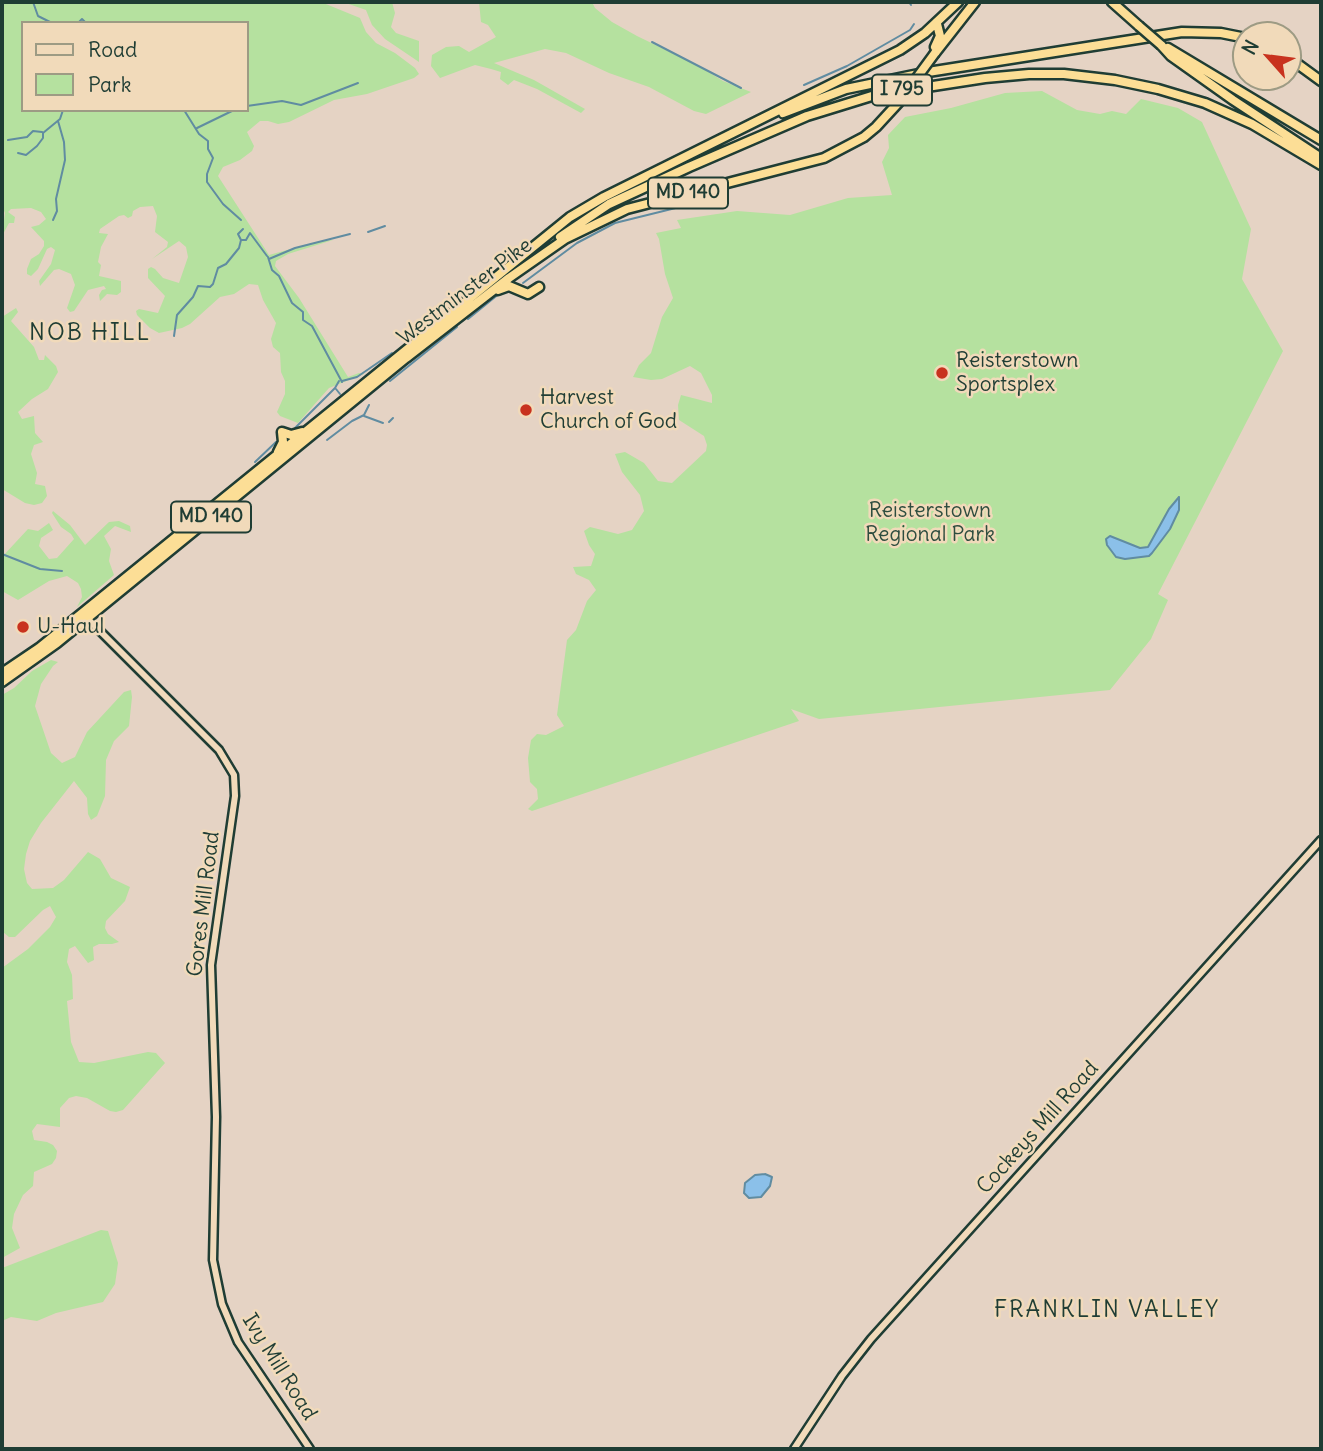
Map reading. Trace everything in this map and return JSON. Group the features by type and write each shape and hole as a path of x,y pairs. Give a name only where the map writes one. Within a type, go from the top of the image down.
{"highway":[{"name":"Westminster Pike","path":"2,682 40,656 276,455 570,217 768,114 900,50 937,24 958,2"},
{"name":"Westminster Pike","path":"2,673 84,616 406,358 509,278 565,239 610,216 644,204 824,158 850,145 876,127 973,2"},
{"path":"1112,2 1171,56 1321,158"},
{"path":"933,54 940,36 937,24 956,24"},
{"name":"I 795","path":"685,158 799,105 870,82 1182,32 1232,35"},
{"path":"1161,45 1321,140"},
{"path":"1302,67 1321,81"},
{"name":"I 795","path":"509,278 584,218 644,187 807,116 853,100 916,87 1029,74 1077,75 1125,81 1180,95 1222,110 1252,124 1321,165"},
{"path":"489,294 509,286 526,294 539,287"},
{"path":"276,455 282,444 282,432 291,435 304,432"}],"street":[{"name":"Gores Mill Road","path":"84,616 219,750 234,775 235,796 211,965 216,1117 213,1260"},
{"name":"Cockeys Mill Road","path":"794,1449 836,1384 871,1339 1321,840"},
{"name":"Ivy Mill Road","path":"213,1260 222,1304 232,1329 247,1357 310,1449"}],"green space":[{"path":"2,2 321,2 360,18 366,32 376,43 395,53 419,74 367,94 334,100 289,122 278,124 260,121 247,132 254,146 252,151 223,167 218,176 269,255 333,240 288,254 276,261 275,266 299,298 348,377 364,374 329,388 298,423 280,416 277,412 285,394 285,381 281,372 280,353 273,347 271,339 276,323 258,285 249,284 234,294 220,297 182,328 159,333 137,315 136,311 139,309 158,313 165,296 148,278 148,269 151,267 163,278 179,283 188,257 186,247 179,241 152,259 167,247 168,242 155,232 157,216 153,206 140,207 128,218 119,216 100,229 99,233 108,234 101,247 99,276 121,281 121,292 117,295 107,294 100,301 99,295 106,289 104,286 88,290 74,311 70,312 67,308 75,285 71,274 59,269 54,270 40,286 39,281 51,264 55,250 51,247 47,249 38,269 31,276 27,274 31,259 39,254 44,246 44,241 31,227 46,219 41,212 31,208 11,209 8,212 15,217 14,223 9,223 2,236 5,213 2,206"},
{"path":"343,2 392,2 395,13 391,27 396,33 419,41 419,62 385,39 372,25 366,10"},
{"path":"479,2 592,2 595,8 612,22 723,81 751,92 706,114 566,53 545,49 494,63 534,80 585,109 581,113 514,80 508,85 500,79 501,72 475,65 440,78 431,66 432,55 446,47 459,46 469,52 496,37 488,25 481,22"},
{"name":"Reisterstown Regional Park","path":"1042,91 1077,110 1100,114 1112,111 1126,114 1141,99 1178,108 1202,122 1251,229 1242,279 1283,351 1158,594 1168,600 1151,639 1110,690 819,719 791,709 799,721 532,811 528,809 538,799 537,789 530,782 528,758 531,740 537,734 546,735 564,726 557,715 567,640 576,630 587,601 596,590 589,580 576,574 573,567 591,566 595,554 584,531 590,527 618,534 632,530 644,511 640,495 622,472 615,454 625,452 644,463 658,481 672,483 706,451 704,436 679,420 678,405 681,395 712,403 712,395 701,373 690,366 662,379 633,377 639,365 651,353 662,317 673,298 656,233 681,228 677,220 737,211 790,215 848,198 892,195 882,162 889,148 888,135 905,117 1005,93"},
{"path":"16,308 18,312 11,321 34,347 39,360 44,360 45,355 58,372 48,389 18,412 22,419 34,416 35,433 43,442 34,445 31,454 37,473 35,484 45,486 47,496 42,503 34,505 25,503 2,489 2,317"},
{"path":"53,511 70,525 85,545 109,522 119,521 130,526 131,532 115,526 104,536 111,549 109,561 114,575 77,607 82,597 81,589 78,583 67,576 49,581 18,600 2,591 2,557 28,529 38,531 49,523 53,530 41,538 39,546 49,559 57,558 74,539 61,527"},
{"path":"51,660 58,662 41,684 35,706 51,753 62,763 75,757 87,732 124,692 131,690 132,697 129,726 114,741 106,760 105,796 97,816 91,820 87,798 74,781 41,823 26,854 24,869 27,883 32,889 53,888 64,880 88,852 100,859 111,878 130,887 125,901 106,921 108,934 119,942 93,947 94,960 88,963 75,946 69,949 67,962 72,975 73,999 67,1001 71,1042 79,1062 94,1063 148,1052 156,1053 165,1063 123,1110 110,1111 87,1098 76,1096 69,1098 60,1108 60,1127 37,1124 32,1131 34,1140 53,1145 57,1151 56,1158 52,1164 34,1172 33,1186 23,1195 14,1214 12,1228 20,1248 2,1258 2,968 28,949 56,917 50,906 15,937 9,937 3,932 2,695"},
{"path":"101,1230 108,1231 118,1263 115,1284 103,1302 56,1313 37,1321 11,1317 2,1321 2,1268"}],"water":[{"path":"1179,497 1179,510 1170,529 1149,556 1125,559 1116,557 1106,539 1110,536 1140,548 1148,547 1169,509"},
{"path":"765,1174 772,1177 770,1186 761,1197 749,1198 744,1193 745,1183 755,1175"}],"waterway":[{"path":"33,2 38,16 48,21"},
{"path":"80,21 84,21"},
{"path":"804,85 847,66 910,30 914,24"},
{"path":"652,42 741,88"},
{"path":"248,106 282,101 301,105 358,83"},
{"path":"18,153 26,155 37,146 43,133 60,119 62,112"},
{"path":"185,112 199,134 208,141 208,149 213,158 207,182 223,204 241,220"},
{"path":"197,128 230,112"},
{"path":"53,220 57,211 56,199 65,160 64,142 58,121"},
{"path":"8,140 27,137 33,131 42,132"},
{"path":"523,283 577,243 615,223 712,199"},
{"path":"368,232 385,226"},
{"path":"174,336 177,315 193,297 198,286 210,287 213,284 218,268 226,264 239,248 241,240 238,234 243,229"},
{"path":"242,240 246,240 250,233 267,256"},
{"path":"269,259 295,248 350,234"},
{"path":"268,257 272,270 279,276 292,303 303,312 303,320 312,326 342,382"},
{"path":"468,319 500,293"},
{"path":"390,381 457,327"},
{"path":"342,381 357,377 392,353"},
{"path":"293,430 339,381"},
{"path":"336,389 340,394"},
{"path":"327,440 364,415 369,405"},
{"path":"364,416 383,423"},
{"path":"389,422 393,418"},
{"path":"255,462 276,442"},
{"path":"2,554 40,569 62,571"}],"place":[{"name":"Reisterstown Sportsplex","path":"942,373"},
{"name":"Harvest Church of God","path":"526,410"},
{"name":"U-Haul","path":"23,627"}],"district":[{"name":"NOB HILL","path":"90,333"},
{"name":"FRANKLIN VALLEY","path":"1107,1310"}]}
